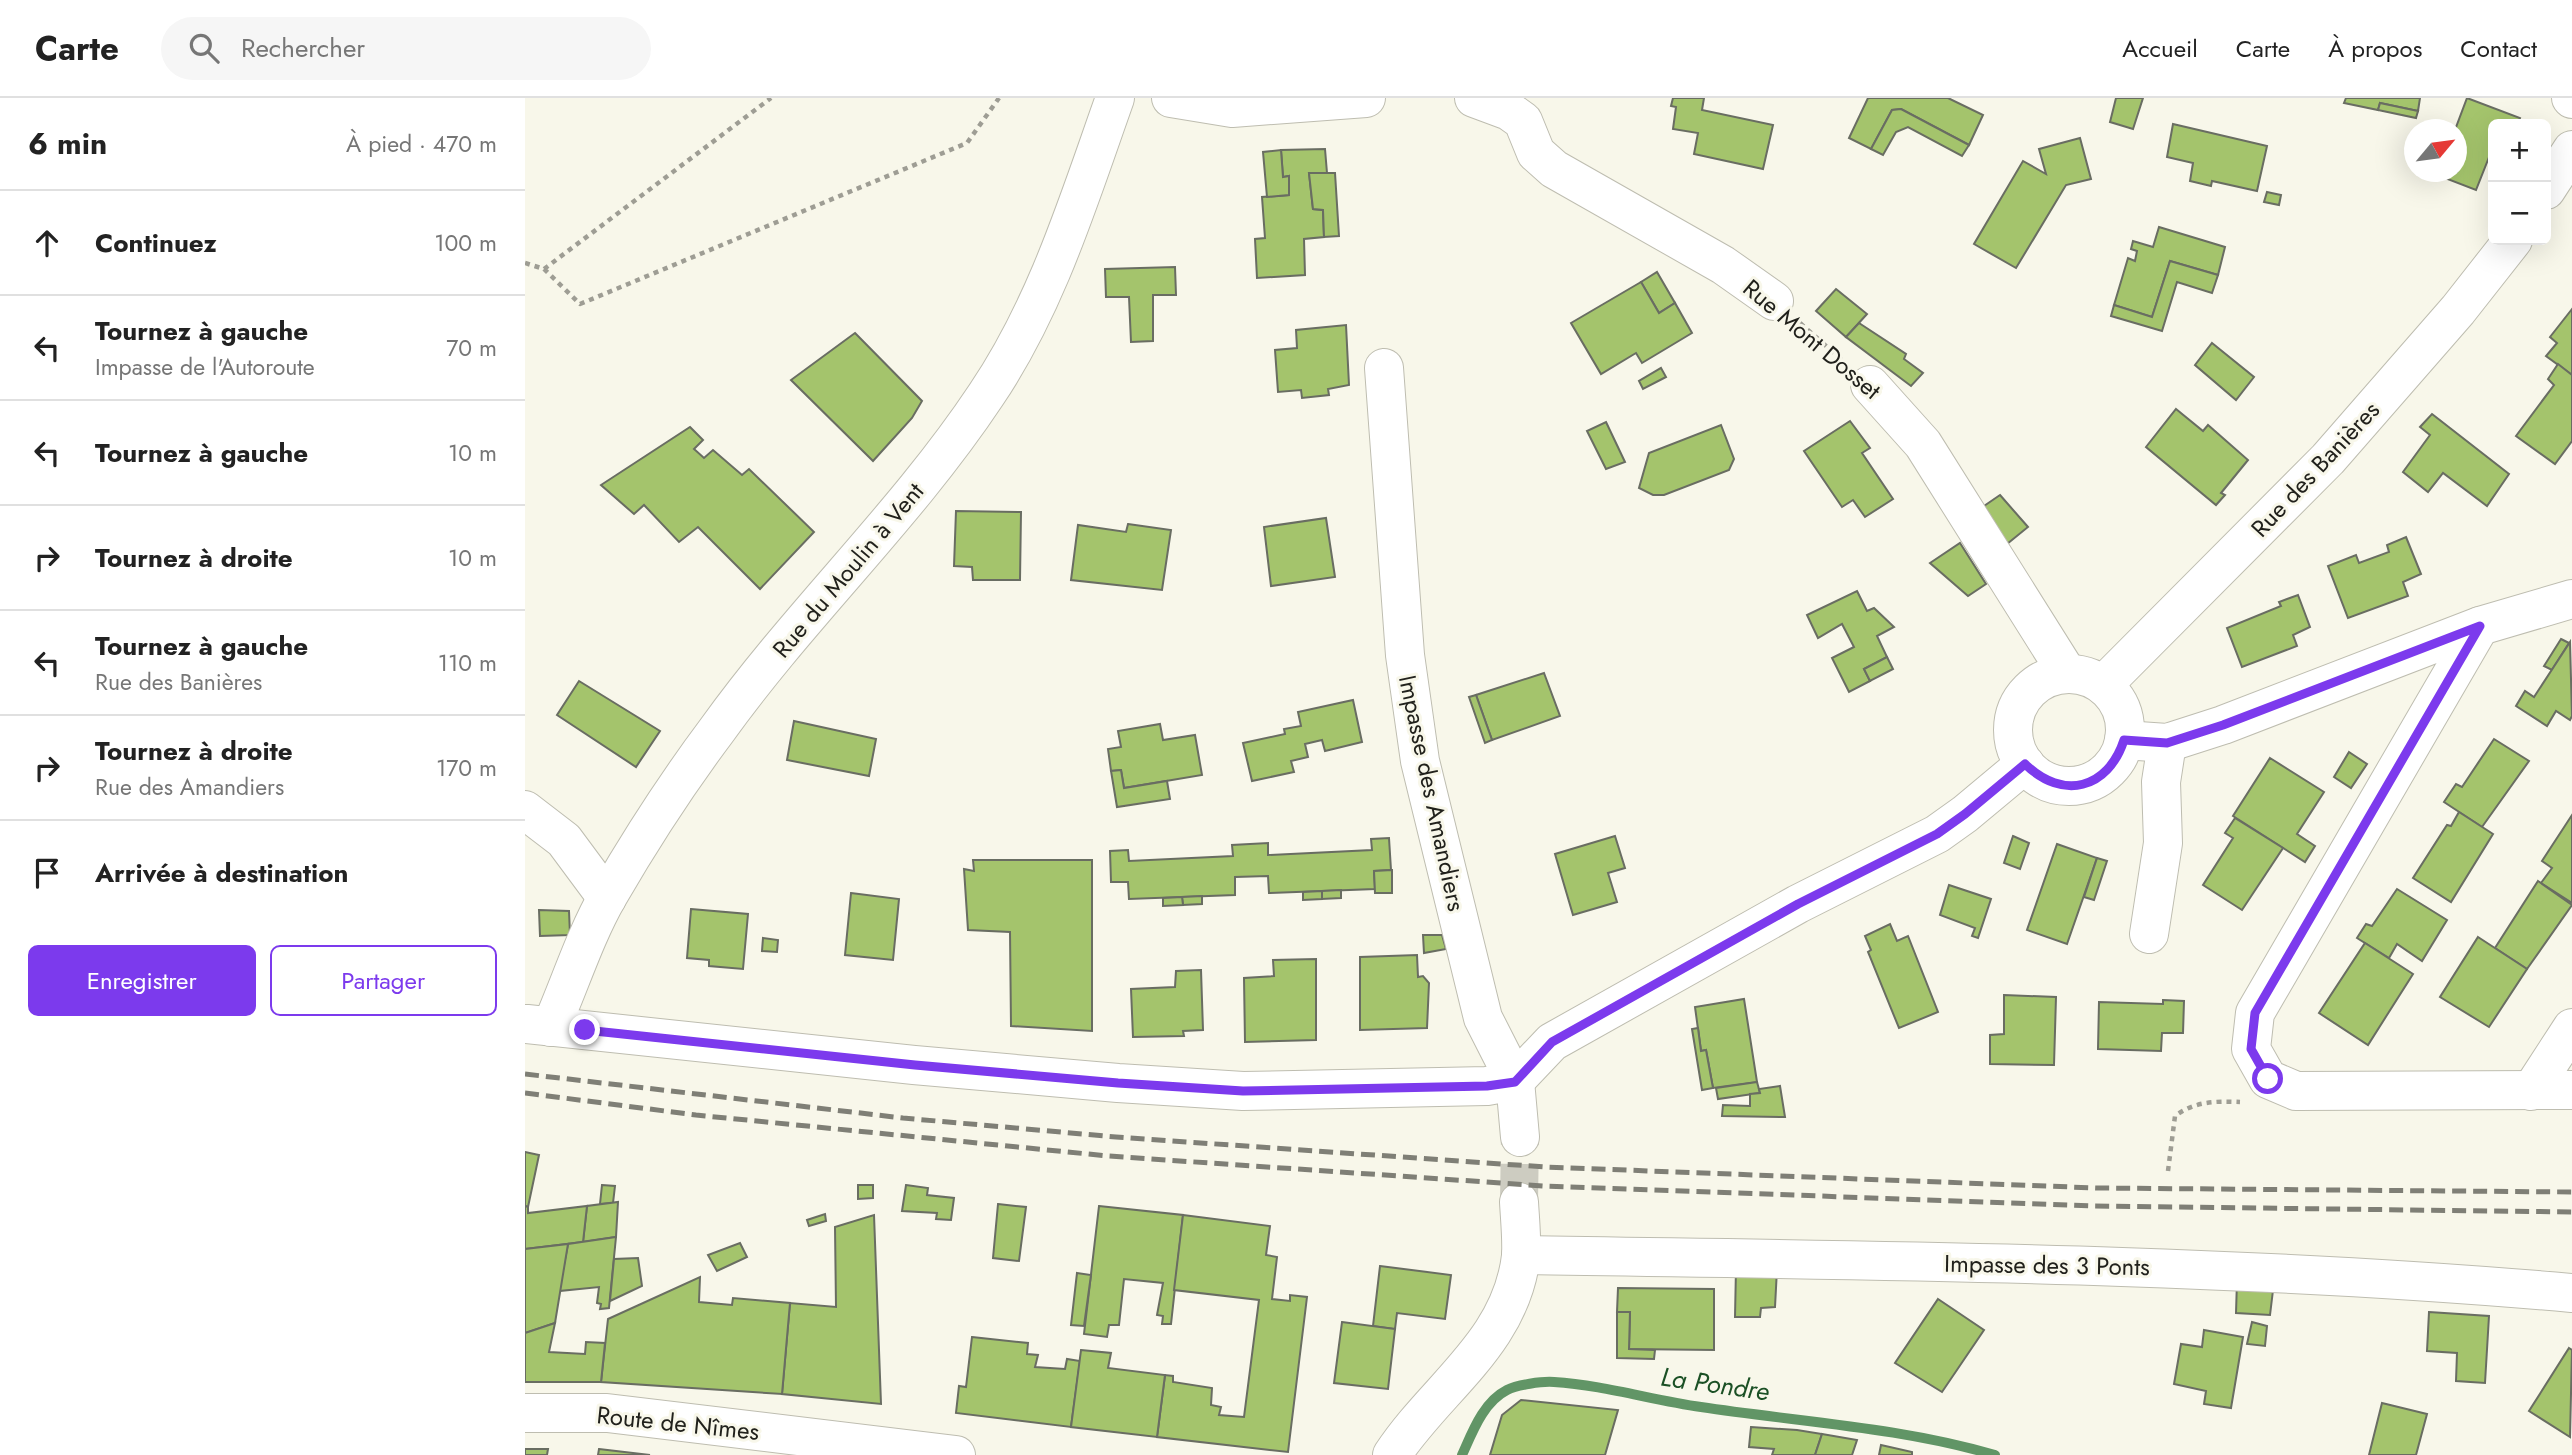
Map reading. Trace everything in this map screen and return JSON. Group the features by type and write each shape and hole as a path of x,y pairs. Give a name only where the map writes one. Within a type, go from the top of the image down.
{"street":[{"name":"Rue du Moulin à Vent","path":"538,1026 607,898 717,729 847,568 929,474 987,395 1022,337 1045,286 1115,98"},
{"path":"1171,98 1232,108 1366,98"},
{"name":"Rue Mont Dosset","path":"1474,98 1509,111 1526,110 1535,153 1554,169 1723,264 1774,301"},
{"path":"2551,182 2572,150"},
{"name":"Rue des Banières","path":"2103,685 2328,459 2458,310 2509,245"},
{"name":"Impasse des Amandiers","path":"1384,368 1405,655 1420,761 1483,1018 1515,1082"},
{"name":"Rue Mont Dosset","path":"1870,385 1931,456 2067,673"},
{"path":"2124,740 2167,743 2223,725 2480,626 2572,598"},
{"path":"2480,626 2255,1013 2251,1049 2268,1079 2294,1090 2572,1090"},
{"path":"2067,673 2086,676 2103,685 2121,709 2124,740 2118,757 2106,772 2091,782 2074,786 2055,784 2038,777 2025,764 2016,749 2013,732 2015,714 2022,698 2034,685 2067,673"},
{"path":"2150,934 2163,843 2161,782 2167,743"},
{"path":"538,1026 915,1065 1243,1091 1487,1086 1515,1082 1552,1042 1798,904 1926,840 1965,814 2025,764"},
{"path":"525,810 564,840 607,898"},
{"path":"2531,1091 2572,1028"},
{"path":"1515,1082 1520,1137"},
{"path":"1392,1455 1480,1352 1506,1308 1521,1255 1519,1202"},
{"name":"Impasse des 3 Ponts","path":"1521,1255 2169,1267 2431,1280 2572,1293"},
{"name":"Route de Nîmes","path":"525,1413 607,1413 955,1455"}],"path":[{"path":"544,269 771,98"},
{"path":"525,263 544,269 580,304 967,143 999,98"},
{"name":"Rue Mont Dosset","path":"1774,301 1870,385"},
{"path":"2168,1171 2175,1116 2188,1106 2215,1101 2266,1103 2294,1090"}],"building":[{"path":"1673,98 1704,98 1702,110 1773,125 1763,169 1694,154 1698,133 1673,129 1676,107 1671,106"},
{"path":"1868,98 1948,98 1983,115 1969,145 1901,109 1892,110 1871,149 1849,138"},
{"path":"2116,98 2143,98 2133,129 2110,122"},
{"path":"2346,98 2420,98 2418,111 2380,103 2378,110 2344,103"},
{"path":"2467,98 2520,118 2488,119 2488,160 2476,190 2455,182 2467,182 2467,119 2459,119"},
{"path":"2380,103 2418,111 2416,118 2378,110"},
{"path":"1901,109 1969,145 1962,156 1908,127 1896,132 1883,155 1871,149 1892,110"},
{"path":"2173,124 2267,146 2257,191 2212,181 2211,186 2190,181 2193,163 2167,157"},
{"path":"2080,138 2091,179 2066,185 2016,268 1974,244 2023,161 2046,174 2039,149"},
{"path":"1325,149 1327,173 1309,173 1313,209 1323,210 1324,237 1304,239 1305,275 1257,278 1255,239 1265,238 1262,197 1289,195 1289,176 1283,177 1281,150"},
{"path":"1281,150 1283,177 1289,176 1289,195 1267,197 1263,152"},
{"path":"1309,173 1335,173 1339,236 1324,237 1323,210 1313,209"},
{"path":"2267,192 2281,195 2279,205 2264,202"},
{"path":"2159,227 2225,247 2218,275 2170,261 2152,317 2114,305 2128,258 2135,261 2137,251 2131,249 2133,241 2153,247"},
{"path":"2170,261 2218,275 2212,293 2177,282 2162,331 2111,316 2114,305 2152,317"},
{"path":"1175,267 1176,295 1153,295 1153,341 1131,342 1129,297 1106,297 1105,269"},
{"path":"1657,272 1675,303 1659,313 1641,282"},
{"path":"1641,282 1659,313 1675,303 1692,333 1642,363 1636,353 1601,374 1571,323"},
{"path":"1836,289 1867,314 1846,337 1816,311"},
{"path":"2572,309 2572,375 2546,356 2557,343 2550,337"},
{"path":"1859,323 1906,354 1904,359 1923,373 1911,386 1846,337"},
{"path":"1346,325 1349,385 1328,389 1329,395 1302,398 1301,390 1278,392 1275,350 1297,348 1296,330"},
{"path":"855,333 922,401 912,418 873,461 791,380"},
{"path":"2212,343 2254,377 2236,400 2195,365"},
{"path":"2558,364 2572,375 2572,441 2555,464 2516,436 2554,385 2548,379"},
{"path":"1661,368 1666,377 1643,389 1639,381"},
{"path":"2176,409 2203,431 2208,425 2248,460 2221,493 2225,495 2216,505 2146,447"},
{"path":"2432,414 2509,474 2487,506 2443,473 2428,492 2403,472 2430,435 2420,427"},
{"path":"1850,421 1870,448 1862,453 1893,499 1865,517 1853,500 1842,507 1804,451"},
{"path":"1606,422 1625,462 1606,469 1587,431"},
{"path":"1721,425 1734,459 1729,470 1664,495 1653,495 1639,488 1649,453"},
{"path":"690,427 703,440 694,449 704,458 713,450 742,475 749,469 814,532 760,589 698,527 679,542 644,505 634,514 601,485"},
{"path":"2000,495 2028,527 2007,544 1984,506"},
{"path":"956,511 1021,512 1020,580 973,580 972,567 954,566"},
{"path":"1326,518 1335,577 1271,586 1264,527"},
{"path":"1128,524 1171,530 1162,590 1071,580 1078,525 1126,532"},
{"path":"2406,537 2421,574 2403,582 2408,596 2348,618 2328,566 2356,555 2359,563 2389,552 2387,545"},
{"path":"1960,543 1986,584 1968,596 1930,563"},
{"path":"1857,591 1867,611 1874,608 1894,627 1877,636 1887,657 1864,669 1870,681 1849,692 1832,658 1854,647 1842,624 1818,638 1807,615"},
{"path":"2298,595 2310,627 2293,635 2297,646 2242,667 2227,628 2281,606 2279,602"},
{"path":"2561,639 2569,643 2552,670 2544,666"},
{"path":"2570,642 2572,716 2570,720 2556,711 2547,726 2516,706 2525,691 2534,697"},
{"path":"1887,657 1893,669 1870,681 1864,669"},
{"path":"1544,673 1560,716 1492,740 1476,695"},
{"path":"579,681 660,731 636,767 557,715"},
{"path":"1476,695 1492,740 1485,743 1469,697"},
{"path":"1353,700 1362,742 1325,751 1322,740 1305,744 1308,757 1291,761 1294,772 1252,781 1243,743 1285,734 1284,729 1301,726 1298,712"},
{"path":"794,721 876,739 869,776 787,760"},
{"path":"1160,724 1163,740 1195,735 1202,775 1124,788 1121,770 1111,771 1108,749 1121,747 1118,731"},
{"path":"2494,739 2529,761 2482,827 2444,802 2456,784 2462,787"},
{"path":"2349,752 2367,764 2351,788 2334,777"},
{"path":"2270,758 2324,792 2297,834 2315,846 2305,862 2233,816"},
{"path":"1121,770 1124,788 1167,781 1170,799 1117,807 1111,771"},
{"path":"2459,812 2493,834 2451,902 2413,878 2447,825 2451,826"},
{"path":"2572,815 2572,903 2541,883 2552,868 2542,861"},
{"path":"2235,818 2283,848 2242,910 2203,885 2233,838 2225,833"},
{"path":"1615,836 1625,868 1608,873 1617,902 1573,915 1555,854"},
{"path":"2013,836 2029,843 2020,869 2004,863"},
{"path":"1389,838 1391,870 1374,871 1375,889 1269,893 1268,876 1235,877 1235,895 1129,899 1128,882 1111,882 1110,851 1128,850 1129,861 1233,856 1232,845 1268,843 1268,855 1372,850 1371,839"},
{"path":"2057,844 2097,858 2067,944 2027,930"},
{"path":"2097,858 2107,861 2094,900 2084,897"},
{"path":"973,860 1092,860 1092,1031 1011,1026 1010,932 968,930 964,869 974,871"},
{"path":"1392,870 1392,893 1375,893 1374,871"},
{"path":"2538,881 2572,905 2527,969 2495,948"},
{"path":"1949,885 1991,899 1978,938 1972,936 1975,928 1940,915"},
{"path":"2397,889 2447,920 2422,961 2397,944 2389,958 2357,938 2366,924 2372,926"},
{"path":"1341,890 1341,898 1322,899 1322,891"},
{"path":"1322,891 1322,899 1303,900 1303,892"},
{"path":"851,893 899,899 893,960 845,955"},
{"path":"1202,896 1202,904 1183,905 1182,897"},
{"path":"1182,897 1183,905 1163,906 1163,898"},
{"path":"691,909 748,914 743,969 709,966 709,960 687,958"},
{"path":"539,910 569,911 570,935 540,936"},
{"path":"1890,924 1897,941 1908,936 1938,1012 1899,1028 1868,952 1871,950 1865,936"},
{"path":"1423,935 1442,935 1446,949 1424,953"},
{"path":"2478,937 2527,969 2489,1027 2440,997"},
{"path":"763,938 778,940 777,952 762,951"},
{"path":"2365,943 2413,974 2368,1045 2319,1013"},
{"path":"1417,955 1418,977 1423,976 1429,983 1427,1028 1360,1030 1360,957"},
{"path":"1316,959 1316,1040 1245,1042 1244,978 1274,976 1273,960"},
{"path":"1201,970 1203,1030 1183,1031 1184,1036 1133,1037 1131,989 1175,987 1176,971"},
{"path":"2004,995 2056,997 2054,1065 1990,1064 1990,1035 2004,1034"},
{"path":"1744,999 1757,1082 1713,1088 1706,1050 1701,1051 1695,1007"},
{"path":"2163,1000 2184,1001 2183,1033 2162,1033 2161,1051 2098,1049 2099,1002 2163,1004"},
{"path":"1698,1028 1701,1051 1706,1050 1713,1088 1702,1090 1692,1029"},
{"path":"1757,1082 1760,1093 1718,1099 1716,1088"},
{"path":"1780,1086 1785,1117 1722,1116 1723,1105 1750,1106 1750,1094 1760,1093 1759,1089"},
{"path":"525,1152 539,1155 528,1207 525,1206"},
{"path":"602,1185 615,1186 613,1203 600,1204"},
{"path":"858,1185 873,1185 873,1198 858,1199"},
{"path":"906,1185 928,1188 927,1195 954,1198 951,1220 936,1219 937,1213 902,1211"},
{"path":"618,1202 616,1237 583,1242 587,1206"},
{"path":"998,1204 1026,1207 1019,1261 993,1258"},
{"path":"525,1206 528,1207 528,1213 587,1206 583,1242 525,1249"},
{"path":"1099,1206 1183,1215 1171,1324 1162,1324 1163,1316 1157,1315 1163,1283 1124,1279 1119,1325 1109,1325 1107,1337 1084,1334"},
{"path":"825,1214 826,1221 809,1226 807,1220"},
{"path":"874,1215 881,1404 782,1394 790,1303 836,1307 835,1227"},
{"path":"1183,1215 1270,1226 1266,1255 1277,1257 1272,1299 1290,1301 1290,1295 1307,1297 1288,1452 1157,1437 1165,1375 1173,1376 1173,1382 1212,1388 1211,1405 1221,1407 1219,1415 1244,1417 1259,1300 1174,1290"},
{"path":"616,1237 609,1308 600,1309 601,1304 597,1303 599,1287 559,1291 568,1244"},
{"path":"740,1243 747,1257 717,1271 708,1255"},
{"path":"568,1244 555,1323 525,1333 525,1249"},
{"path":"638,1258 642,1286 610,1301 614,1259"},
{"path":"1380,1266 1451,1275 1445,1319 1397,1313 1395,1329 1373,1326"},
{"path":"1736,1268 1777,1269 1775,1307 1761,1308 1760,1317 1735,1317"},
{"path":"1077,1273 1091,1275 1084,1326 1071,1325"},
{"path":"700,1277 699,1302 732,1305 733,1298 790,1303 782,1394 601,1382 608,1319"},
{"path":"2237,1280 2274,1282 2270,1315 2236,1313"},
{"path":"1618,1288 1714,1289 1714,1350 1629,1349 1630,1312 1617,1312"},
{"path":"1938,1299 1984,1330 1942,1392 1895,1363"},
{"path":"1617,1312 1630,1312 1629,1349 1655,1350 1654,1359 1617,1358"},
{"path":"2429,1312 2489,1316 2485,1383 2456,1381 2457,1353 2427,1351"},
{"path":"1342,1322 1395,1329 1388,1389 1334,1383"},
{"path":"2252,1322 2267,1326 2265,1346 2247,1344"},
{"path":"555,1323 549,1352 585,1354 586,1342 605,1343 601,1382 525,1382 525,1333"},
{"path":"2204,1330 2243,1337 2231,1408 2204,1404 2206,1391 2174,1384 2181,1344 2202,1347"},
{"path":"972,1337 1028,1343 1027,1354 1038,1355 1035,1367 1065,1369 1067,1359 1080,1361 1071,1427 956,1413 959,1386 966,1387"},
{"path":"2569,1348 2572,1350 2570,1437 2529,1411"},
{"path":"1081,1350 1111,1353 1108,1368 1165,1375 1157,1437 1071,1427"},
{"path":"1521,1400 1618,1410 1605,1455 1490,1455 1502,1415"},
{"path":"2382,1403 2427,1414 2416,1455 2369,1455"},
{"path":"1751,1427 1822,1434 1815,1455 1772,1455 1774,1449 1749,1447"},
{"path":"1822,1434 1857,1440 1852,1455 1815,1455"},
{"path":"1881,1445 1912,1452 1912,1455 1879,1455"},
{"path":"525,1449 548,1449 547,1455 525,1455"},
{"path":"599,1449 650,1455 598,1455"}],"waterway":[{"name":"La Pondre","path":"1462,1455 1479,1419 1499,1395 1517,1386 1549,1382 1591,1386 1701,1407 1886,1431 1995,1455"}],"tunnel":[{"path":"1519,1202 1520,1137"}],"railway":[{"path":"525,1074 903,1118 1116,1137 1545,1167 2097,1188 2572,1192"},
{"path":"525,1093 696,1115 1108,1156 1544,1186 2094,1206 2572,1212"}],"route":[{"path":"585,1030 915,1065 1243,1091 1487,1086 1515,1082 1537,1055 1552,1042 1798,904 1937,834 2025,764 2038,777 2055,784 2074,786 2091,782 2106,772 2118,757 2124,740 2167,743 2223,725 2480,626 2255,1013 2251,1049 2268,1079"}]}
